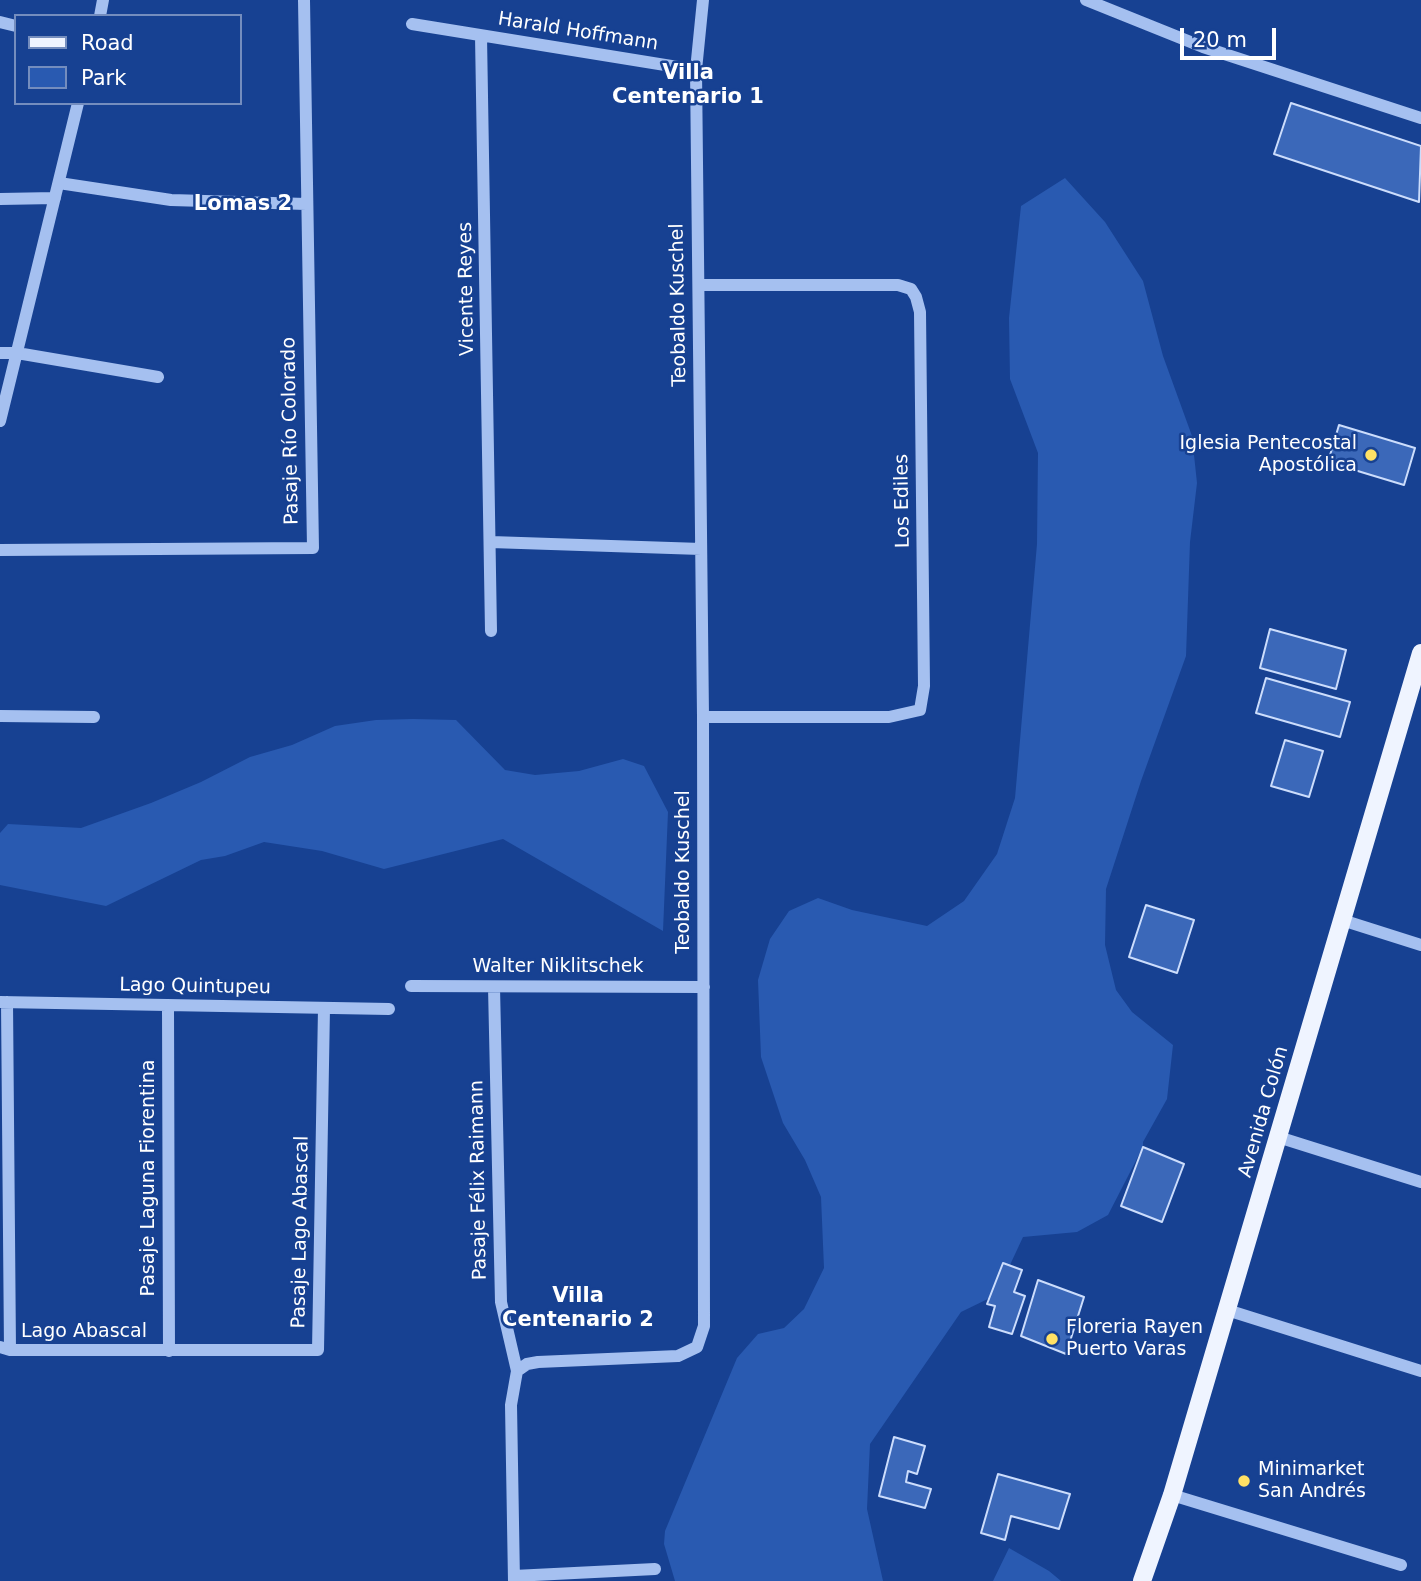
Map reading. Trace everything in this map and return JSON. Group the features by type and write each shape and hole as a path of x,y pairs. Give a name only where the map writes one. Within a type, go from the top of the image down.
{"main road":[{"name":"Avenida Colón","path":"1142,1581 1172,1495 1342,920 1418,677 1421,653"}],"street":[{"name":"Pasaje Río Colorado","path":"0,550 313,548 304,0"},
{"name":"Teobaldo Kuschel","path":"517,1371 527,1364 538,1362 678,1356 697,1347 704,1326 703,717 696,70 703,0"},
{"path":"1086,0 1203,47 1421,118"},
{"name":"Harald Hoffmann","path":"412,24 696,70"},
{"name":"Vicente Reyes","path":"481,36 491,631"},
{"path":"0,421 78,105"},
{"path":"59,183 171,200 306,204"},
{"path":"0,199 55,198"},
{"name":"Los Ediles","path":"699,285 898,285 911,289 916,297 920,312 924,686 920,710 889,718 703,717"},
{"path":"0,353 17,353 158,377"},
{"path":"491,542 701,549"},
{"path":"0,716 94,717"},
{"path":"1342,920 1421,945"},
{"name":"Walter Niklitschek","path":"411,986 704,987"},
{"name":"Pasaje Félix Raimann","path":"494,987 501,1302 517,1371"},
{"path":"3,1002 5,1348"},
{"name":"Lago Quintupeu","path":"3,1002 389,1009"},
{"name":"Pasaje Laguna Fiorentina","path":"169,1006 169,1351"},
{"name":"Pasaje Lago Abascal","path":"169,1351 318,1350 324,1008"},
{"path":"1278,1137 1421,1182"},
{"path":"1227,1310 1421,1371"},
{"name":"Lago Abascal","path":"5,1348 169,1351"},
{"path":"517,1371 511,1405 514,1579 655,1569"},
{"path":"1172,1495 1401,1565"}],"green space":[{"path":"1065,178 1105,222 1143,281 1163,356 1192,436 1197,483 1190,542 1186,656 1106,889 1105,945 1116,990 1132,1012 1173,1045 1167,1099 1108,1215 1077,1232 1023,1237 996,1295 961,1312 870,1444 867,1509 883,1581 675,1581 664,1544 665,1531 737,1358 758,1334 784,1328 804,1309 824,1268 821,1197 805,1160 783,1123 761,1057 758,980 770,939 789,911 818,898 852,910 927,926 964,901 997,854 1015,798 1037,544 1038,453 1010,379 1009,318 1021,206"},
{"path":"376,720 456,720 505,770 535,775 579,771 623,759 644,766 668,812 663,931 503,839 384,869 322,851 264,842 225,856 201,860 106,906 0,885 0,833 8,824 81,828 201,782 250,757 292,745 335,726"},
{"path":"1009,1548 1049,1571 1061,1581 993,1581"}],"building":[{"path":"1291,103 1421,146 1419,202 1274,154"},
{"name":"Iglesia Pentecostal Apostólica","path":"1339,425 1415,448 1404,485 1328,462"},
{"path":"1270,629 1346,650 1336,689 1260,668"},
{"path":"1266,678 1350,702 1340,737 1256,713"},
{"path":"1285,740 1323,751 1309,797 1271,786"},
{"path":"1146,905 1194,920 1177,973 1129,957"},
{"path":"1143,1147 1184,1164 1162,1222 1121,1206"},
{"path":"1003,1263 1022,1270 1014,1292 1025,1296 1012,1334 989,1327 995,1306 987,1304"},
{"path":"1038,1280 1084,1297 1066,1354 1021,1336"},
{"path":"894,1437 925,1446 917,1474 908,1471 906,1482 931,1489 925,1508 879,1496"},
{"path":"998,1474 1070,1494 1059,1529 1011,1516 1005,1540 981,1533"}],"place":[{"name":"Iglesia Pentecostal Apostólica","path":"1371,455"},
{"name":"Floreria Rayen Puerto Varas","path":"1052,1339"},
{"name":"Minimarket San Andrés","path":"1244,1481"}],"district":[{"name":"Villa Centenario 1","path":"688,86"},
{"name":"Lomas 2","path":"243,205"},
{"name":"Villa Centenario 2","path":"578,1309"}]}
